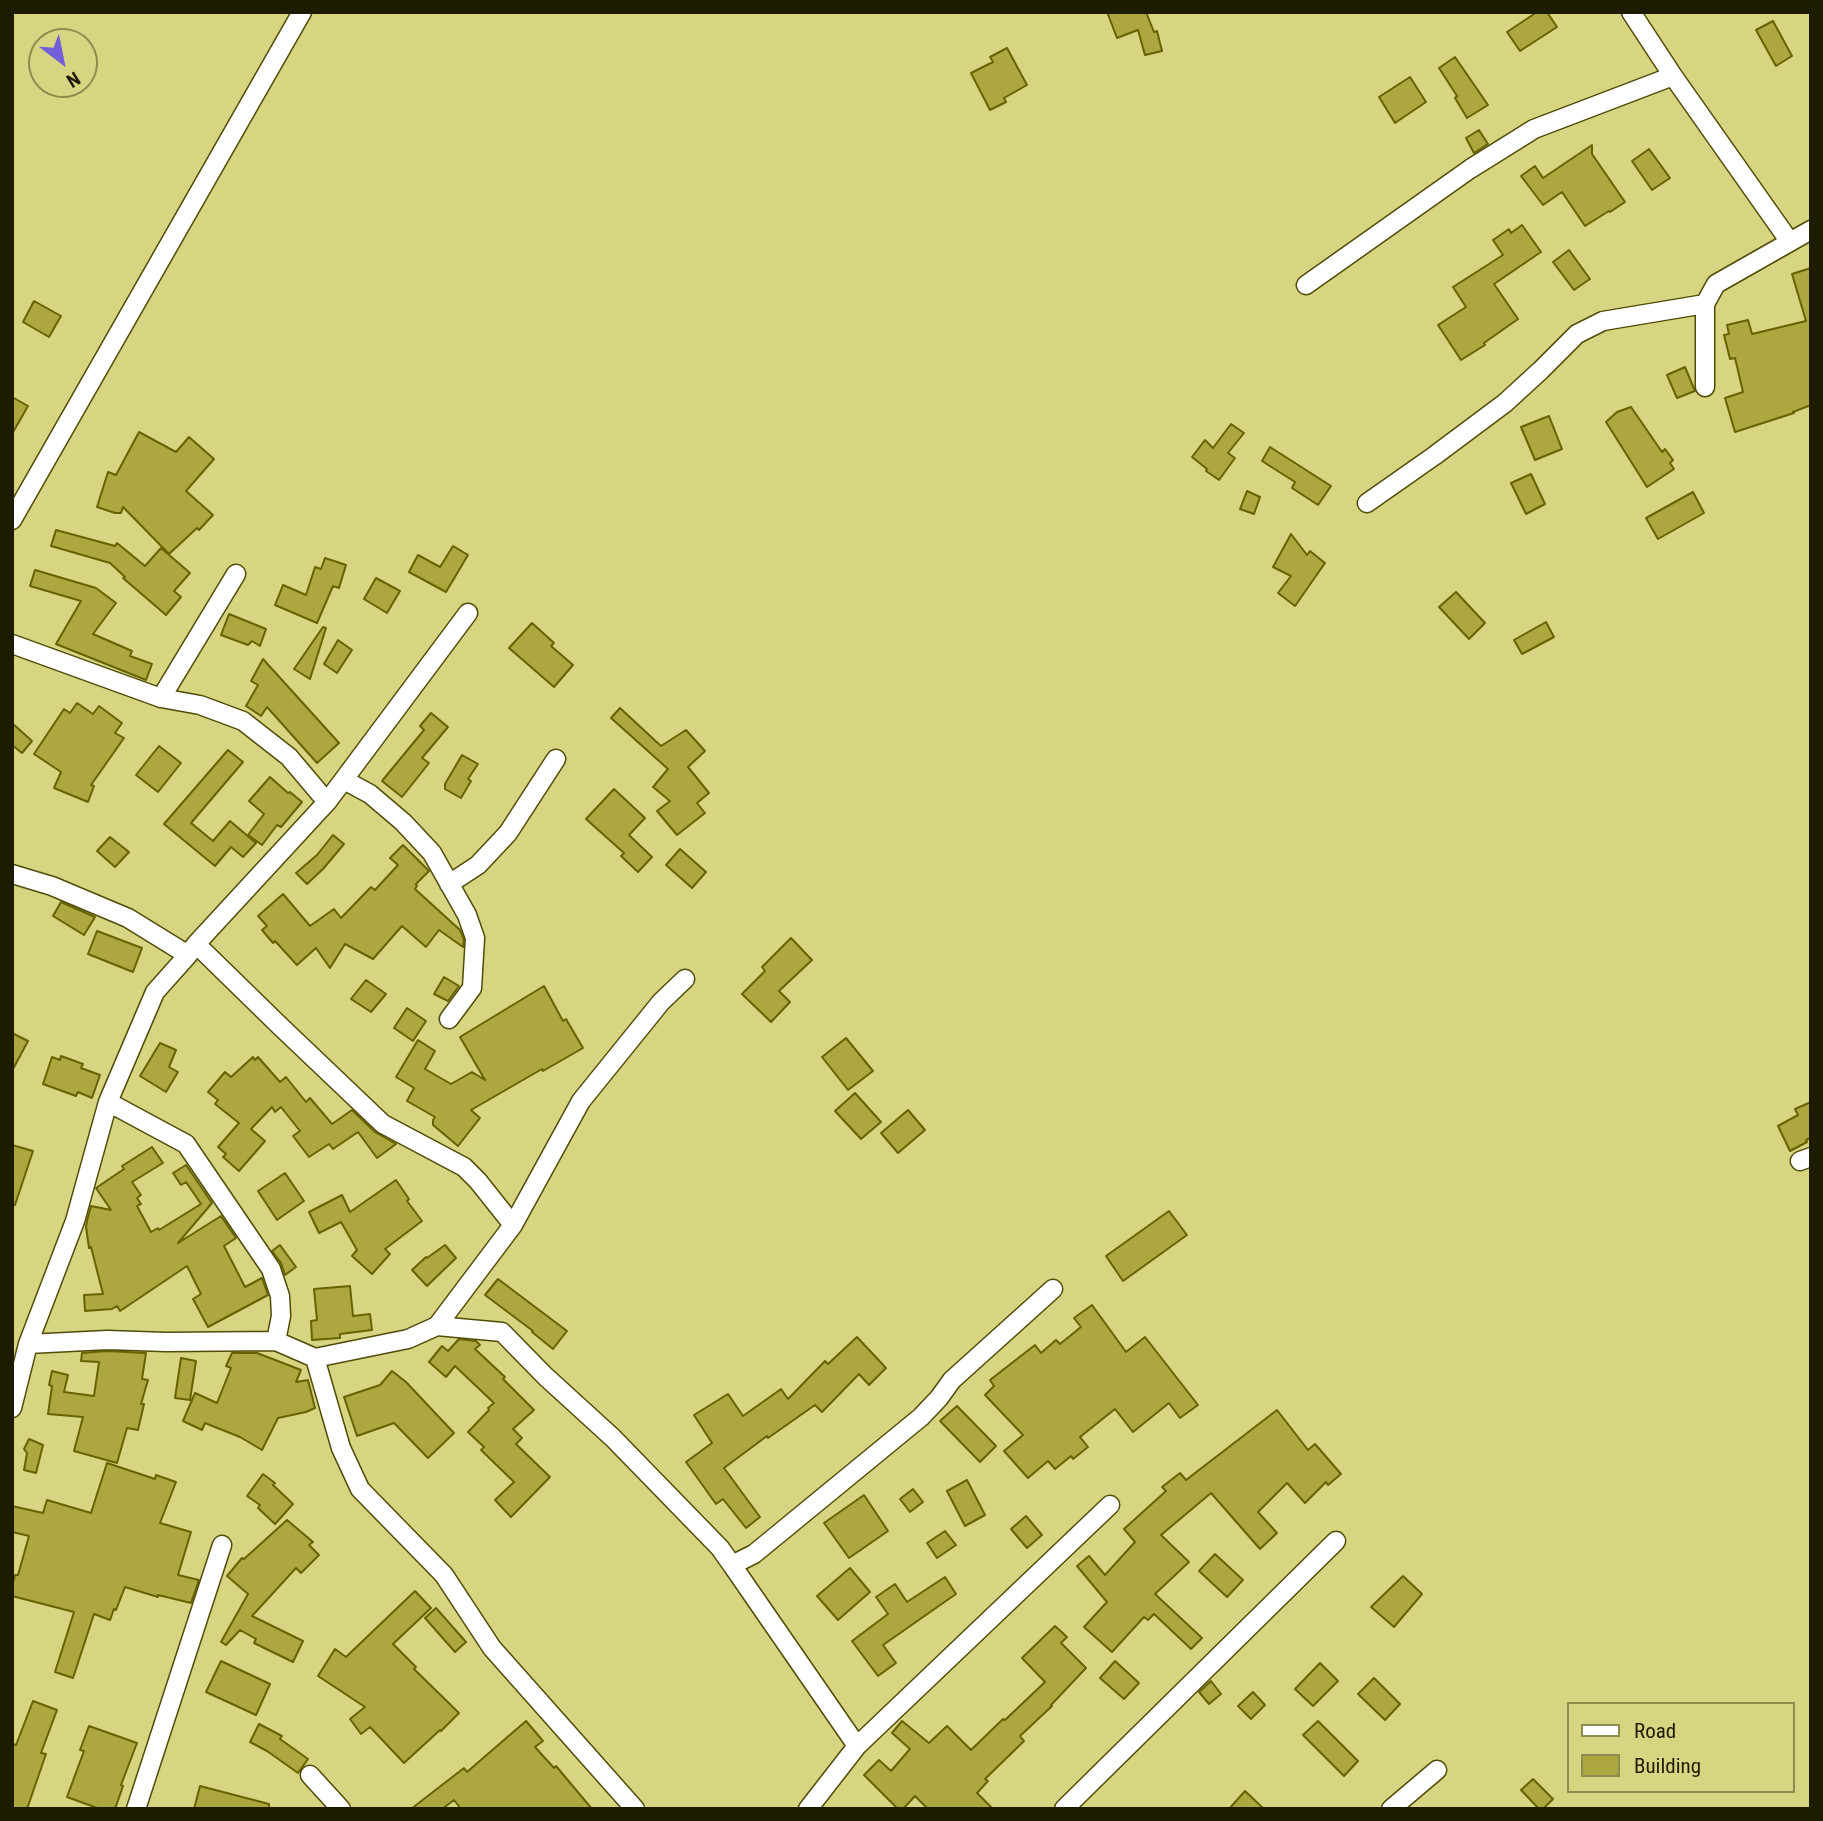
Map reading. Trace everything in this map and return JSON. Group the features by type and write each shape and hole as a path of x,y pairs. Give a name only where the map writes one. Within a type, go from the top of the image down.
{"street":[{"path":"12,520 19,493 302,12"},
{"path":"1632,12 1673,76 1790,242"},
{"path":"1306,285 1470,169 1534,129 1673,76"},
{"path":"1705,387 1705,304 1716,284 1811,230"},
{"path":"1367,503 1505,403 1577,334 1603,321 1705,304"},
{"path":"161,698 236,574"},
{"path":"12,1408 29,1344 75,1220 108,1102 155,992 327,802 468,613"},
{"path":"12,644 161,698 200,705 243,720 289,757 327,802"},
{"path":"449,884 478,865 508,833 556,759"},
{"path":"344,780 370,794 403,822 432,853 467,915 475,938 472,988 449,1019"},
{"path":"12,874 52,886 128,918 192,950 279,1026 383,1124 464,1167 513,1225"},
{"path":"29,1344 107,1340 276,1341 315,1358 408,1339 437,1326 513,1225 581,1101 661,1002 685,979"},
{"path":"108,1102 186,1144 271,1269 280,1296 281,1316 276,1341"},
{"path":"732,1565 754,1554 921,1417 953,1380 1053,1289"},
{"path":"437,1326 502,1332 545,1376 613,1438 720,1548 857,1746"},
{"path":"315,1358 341,1448 360,1489 444,1575 492,1648 635,1809"},
{"path":"808,1809 857,1746 1110,1505"},
{"path":"1064,1809 1336,1541"},
{"path":"136,1809 222,1545"},
{"path":"1391,1809 1437,1770"},
{"path":"310,1775 341,1809"}],"building":[{"path":"1107,12 1146,12 1154,32 1157,31 1162,51 1145,55 1138,30 1117,38"},
{"path":"1537,12 1547,12 1557,27 1520,51 1507,32"},
{"path":"1773,21 1792,56 1776,66 1756,30"},
{"path":"1007,48 1027,85 1004,98 1006,102 990,110 971,73 993,62 990,57"},
{"path":"1455,57 1488,105 1467,118 1439,68"},
{"path":"1410,77 1426,102 1395,123 1379,97"},
{"path":"1479,130 1488,144 1474,153 1466,138"},
{"path":"1592,145 1592,154 1625,202 1585,226 1562,192 1543,205 1521,176 1535,166 1543,178"},
{"path":"1649,149 1670,178 1652,190 1632,161"},
{"path":"1522,225 1541,252 1494,284 1518,319 1461,360 1438,325 1466,307 1453,287 1503,255 1493,240 1509,229 1511,233"},
{"path":"1569,250 1590,279 1574,290 1553,262"},
{"path":"1811,268 1811,405 1735,432 1725,398 1743,392 1735,358 1730,359 1724,335 1729,334 1727,325 1748,320 1752,334 1806,321 1792,274"},
{"path":"34,301 61,316 49,337 23,322"},
{"path":"1685,367 1695,391 1677,398 1667,375"},
{"path":"12,397 28,406 12,434"},
{"path":"1631,407 1662,452 1665,449 1673,460 1670,463 1674,469 1647,487 1606,422 1617,412"},
{"path":"1549,416 1562,449 1535,460 1521,427"},
{"path":"1231,424 1244,433 1228,453 1235,458 1219,480 1192,457 1205,440 1213,448"},
{"path":"139,432 176,452 189,437 214,459 186,491 213,515 169,554 123,507 121,513 115,513 97,507 108,472 116,475"},
{"path":"1270,447 1331,486 1318,505 1292,488 1295,482 1262,461"},
{"path":"1531,474 1545,504 1526,514 1511,483"},
{"path":"1247,491 1260,497 1254,514 1240,509"},
{"path":"1693,492 1704,513 1658,539 1646,518"},
{"path":"56,530 115,546 117,543 145,566 161,548 190,573 174,591 181,597 166,615 123,578 125,577 110,563 51,546"},
{"path":"1291,534 1307,555 1310,551 1325,563 1295,606 1278,593 1291,576 1273,567"},
{"path":"453,546 468,555 446,592 409,572 418,555 440,567"},
{"path":"325,558 346,565 339,588 333,586 317,623 275,605 283,585 306,595 315,567 321,569"},
{"path":"35,570 96,588 116,603 93,634 132,651 130,656 152,664 146,680 56,644 81,601 30,586"},
{"path":"376,578 400,591 387,613 364,599"},
{"path":"1456,592 1485,623 1469,639 1439,607"},
{"path":"229,614 266,629 260,646 252,641 248,645 221,635"},
{"path":"1546,622 1554,637 1522,654 1514,640"},
{"path":"532,623 554,643 551,646 573,665 554,687 509,648"},
{"path":"323,627 326,628 310,679 294,669"},
{"path":"338,640 352,650 337,673 324,664"},
{"path":"263,659 339,743 317,763 267,707 261,716 246,706 258,685 251,681"},
{"path":"77,703 93,714 99,706 122,723 115,733 124,738 91,785 94,786 88,802 54,788 61,772 34,754 64,709 70,713"},
{"path":"620,708 661,746 686,730 705,751 688,767 709,793 697,803 705,813 677,835 657,811 670,801 653,787 668,769 611,718"},
{"path":"431,713 448,727 422,758 429,763 402,797 382,781 424,730 420,726"},
{"path":"12,723 32,741 22,753 12,745"},
{"path":"159,746 181,763 158,792 136,775"},
{"path":"228,750 243,762 191,823 213,841 230,821 256,843 243,857 231,847 215,866 164,824"},
{"path":"462,755 478,764 468,779 471,781 461,798 445,789 445,784"},
{"path":"270,777 302,802 281,827 277,825 262,845 248,835 264,814 249,801"},
{"path":"614,789 645,818 629,835 652,857 638,872 621,856 624,853 586,819"},
{"path":"333,835 344,844 307,884 296,873 317,855"},
{"path":"110,837 129,852 115,867 97,851"},
{"path":"403,845 429,871 416,884 415,889 460,930 464,940 463,947 439,930 426,947 402,926 373,959 345,944 330,968 316,948 297,965 262,930 267,926 258,916 283,894 310,926 334,909 341,918 371,887 375,890 398,865 390,858"},
{"path":"680,849 706,872 692,888 666,865"},
{"path":"61,902 95,917 84,935 53,916"},
{"path":"97,931 142,948 133,972 88,954"},
{"path":"791,938 812,960 779,991 790,1002 771,1022 742,994 765,971 762,967"},
{"path":"444,977 459,986 448,1001 434,994"},
{"path":"366,980 386,994 371,1012 351,999"},
{"path":"544,986 563,1021 566,1019 583,1048 471,1110 480,1118 458,1146 433,1125 435,1117 407,1101 414,1088 396,1077 418,1040 435,1051 425,1069 451,1084 472,1072 485,1080 460,1037"},
{"path":"407,1008 426,1021 413,1041 394,1028"},
{"path":"12,1033 28,1041 12,1071"},
{"path":"846,1038 873,1071 848,1090 822,1057"},
{"path":"160,1043 176,1050 169,1067 178,1072 166,1092 140,1076"},
{"path":"61,1056 83,1064 81,1068 100,1075 92,1098 78,1092 76,1096 43,1084 52,1057 60,1060"},
{"path":"253,1057 255,1060 258,1057 280,1082 286,1077 306,1102 310,1098 332,1124 352,1110 375,1132 396,1144 377,1158 358,1132 333,1149 329,1144 309,1157 293,1136 300,1131 281,1107 275,1112 272,1107 251,1129 265,1141 239,1171 223,1157 226,1154 218,1147 239,1123 215,1104 218,1100 208,1092 225,1072 231,1077"},
{"path":"855,1093 881,1122 861,1139 835,1111"},
{"path":"1811,1102 1811,1140 1806,1140 1807,1142 1790,1151 1778,1126 1798,1115 1795,1109"},
{"path":"908,1110 925,1130 898,1153 881,1133"},
{"path":"12,1145 33,1151 15,1205 12,1205"},
{"path":"152,1147 163,1163 132,1182 141,1195 137,1198 141,1204 137,1206 151,1232 158,1228 159,1230 201,1204 186,1182 181,1185 173,1173 186,1165 212,1203 178,1243 221,1216 236,1238 224,1246 245,1287 262,1278 268,1295 208,1327 193,1299 201,1294 187,1266 120,1311 117,1306 112,1309 85,1311 84,1295 103,1294 91,1247 89,1248 87,1221 91,1206 111,1210 96,1188 124,1169 122,1166"},
{"path":"285,1173 304,1201 277,1220 258,1191"},
{"path":"396,1180 422,1221 385,1249 390,1254 372,1274 352,1256 357,1250 341,1222 319,1233 309,1212 342,1195 350,1212"},
{"path":"1169,1211 1187,1235 1123,1281 1106,1256"},
{"path":"280,1245 296,1267 285,1275 281,1263 272,1251"},
{"path":"445,1245 456,1258 427,1286 412,1270"},
{"path":"498,1279 567,1331 553,1349 485,1295"},
{"path":"350,1286 353,1316 370,1314 372,1330 340,1334 340,1338 312,1340 311,1321 317,1320 314,1289"},
{"path":"1092,1305 1126,1352 1145,1337 1198,1405 1180,1418 1169,1403 1133,1432 1115,1409 1080,1437 1088,1447 1073,1459 1071,1456 1055,1469 1048,1461 1028,1478 1004,1451 1023,1435 985,1395 994,1386 990,1380 1035,1345 1041,1353 1056,1340 1060,1344 1081,1327 1074,1318"},
{"path":"857,1337 886,1368 869,1385 859,1374 822,1412 815,1405 724,1468 760,1517 746,1528 723,1499 716,1504 686,1462 712,1443 694,1415 728,1394 743,1416 781,1389 788,1399 825,1361 828,1364"},
{"path":"459,1339 476,1341 480,1345 475,1349 534,1410 513,1429 522,1438 516,1444 550,1477 511,1517 495,1500 514,1482 481,1450 484,1447 468,1432 494,1403 455,1366 446,1377 429,1362 442,1346 448,1351"},
{"path":"82,1353 146,1353 142,1379 148,1380 141,1404 144,1404 138,1430 127,1428 117,1463 74,1451 83,1417 48,1414 52,1371 68,1375 64,1392 94,1396 99,1362 81,1361"},
{"path":"232,1353 257,1353 301,1370 296,1382 308,1380 315,1408 278,1418 262,1450 240,1437 205,1423 202,1430 183,1421 195,1393 217,1403 231,1368 226,1366"},
{"path":"181,1358 196,1361 190,1400 175,1398"},
{"path":"392,1371 406,1382 454,1433 428,1458 394,1423 357,1436 344,1397 380,1385"},
{"path":"957,1406 996,1446 980,1462 940,1421"},
{"path":"1277,1410 1308,1450 1315,1444 1341,1474 1328,1485 1326,1482 1305,1503 1287,1483 1258,1512 1277,1533 1260,1549 1211,1493 1161,1535 1189,1562 1155,1594 1202,1638 1191,1649 1154,1614 1148,1620 1144,1617 1112,1652 1084,1627 1107,1602 1077,1566 1089,1556 1105,1575 1135,1542 1124,1529 1166,1491 1162,1487 1180,1473 1186,1480"},
{"path":"29,1439 43,1445 36,1473 24,1470 27,1453 24,1449"},
{"path":"107,1463 155,1479 156,1475 176,1482 160,1523 191,1532 178,1575 199,1580 191,1603 125,1587 110,1620 94,1614 73,1678 55,1672 74,1612 12,1596 15,1575 18,1575 29,1536 12,1532 12,1506 43,1513 47,1500 91,1513"},
{"path":"263,1474 275,1483 273,1485 293,1504 275,1524 258,1508 260,1505 247,1496"},
{"path":"967,1480 985,1515 965,1526 947,1491"},
{"path":"913,1489 923,1502 910,1512 900,1499"},
{"path":"864,1495 888,1531 849,1558 824,1523"},
{"path":"1026,1516 1042,1535 1027,1548 1011,1529"},
{"path":"287,1520 313,1542 309,1545 319,1555 301,1573 296,1568 252,1616 303,1641 293,1662 254,1643 256,1639 240,1630 226,1645 221,1642 248,1594 227,1576 242,1558"},
{"path":"945,1531 956,1545 937,1558 927,1543"},
{"path":"1215,1554 1243,1580 1227,1597 1199,1571"},
{"path":"850,1568 870,1592 838,1620 817,1596"},
{"path":"1403,1576 1422,1594 1394,1627 1371,1607"},
{"path":"945,1577 956,1594 883,1645 896,1663 878,1676 852,1641 888,1614 876,1597 895,1584 907,1602"},
{"path":"415,1591 431,1608 393,1644 416,1667 414,1669 459,1713 404,1763 370,1727 361,1734 350,1719 365,1707 318,1676 335,1649 346,1657"},
{"path":"436,1608 466,1642 455,1652 425,1618"},
{"path":"1055,1626 1067,1637 1061,1643 1086,1668 1020,1736 1024,1741 985,1779 988,1781 977,1793 993,1809 928,1809 915,1796 903,1809 898,1809 864,1775 879,1760 891,1771 910,1749 892,1733 902,1721 929,1743 947,1726 971,1750 1045,1682 1022,1658"},
{"path":"221,1661 270,1684 256,1715 206,1692"},
{"path":"1115,1661 1139,1683 1124,1699 1100,1678"},
{"path":"1320,1663 1338,1681 1313,1706 1295,1689"},
{"path":"1374,1678 1400,1704 1385,1720 1358,1694"},
{"path":"1211,1681 1221,1694 1209,1704 1199,1692"},
{"path":"1253,1692 1265,1705 1251,1719 1238,1706"},
{"path":"33,1701 57,1710 41,1753 46,1754 27,1809 12,1809 12,1744 16,1745"},
{"path":"526,1721 543,1741 535,1747 554,1768 556,1766 592,1809 461,1809 454,1800 442,1809 411,1809 464,1768 467,1772"},
{"path":"1318,1721 1358,1761 1344,1776 1303,1735"},
{"path":"259,1724 282,1736 280,1739 308,1759 298,1773 250,1742"},
{"path":"89,1726 137,1743 115,1809 100,1809 67,1797 84,1751 80,1750"},
{"path":"1533,1779 1553,1799 1543,1809 1539,1809 1521,1790"},
{"path":"200,1786 269,1804 269,1809 194,1809"},
{"path":"1245,1791 1264,1809 1229,1809"}]}
